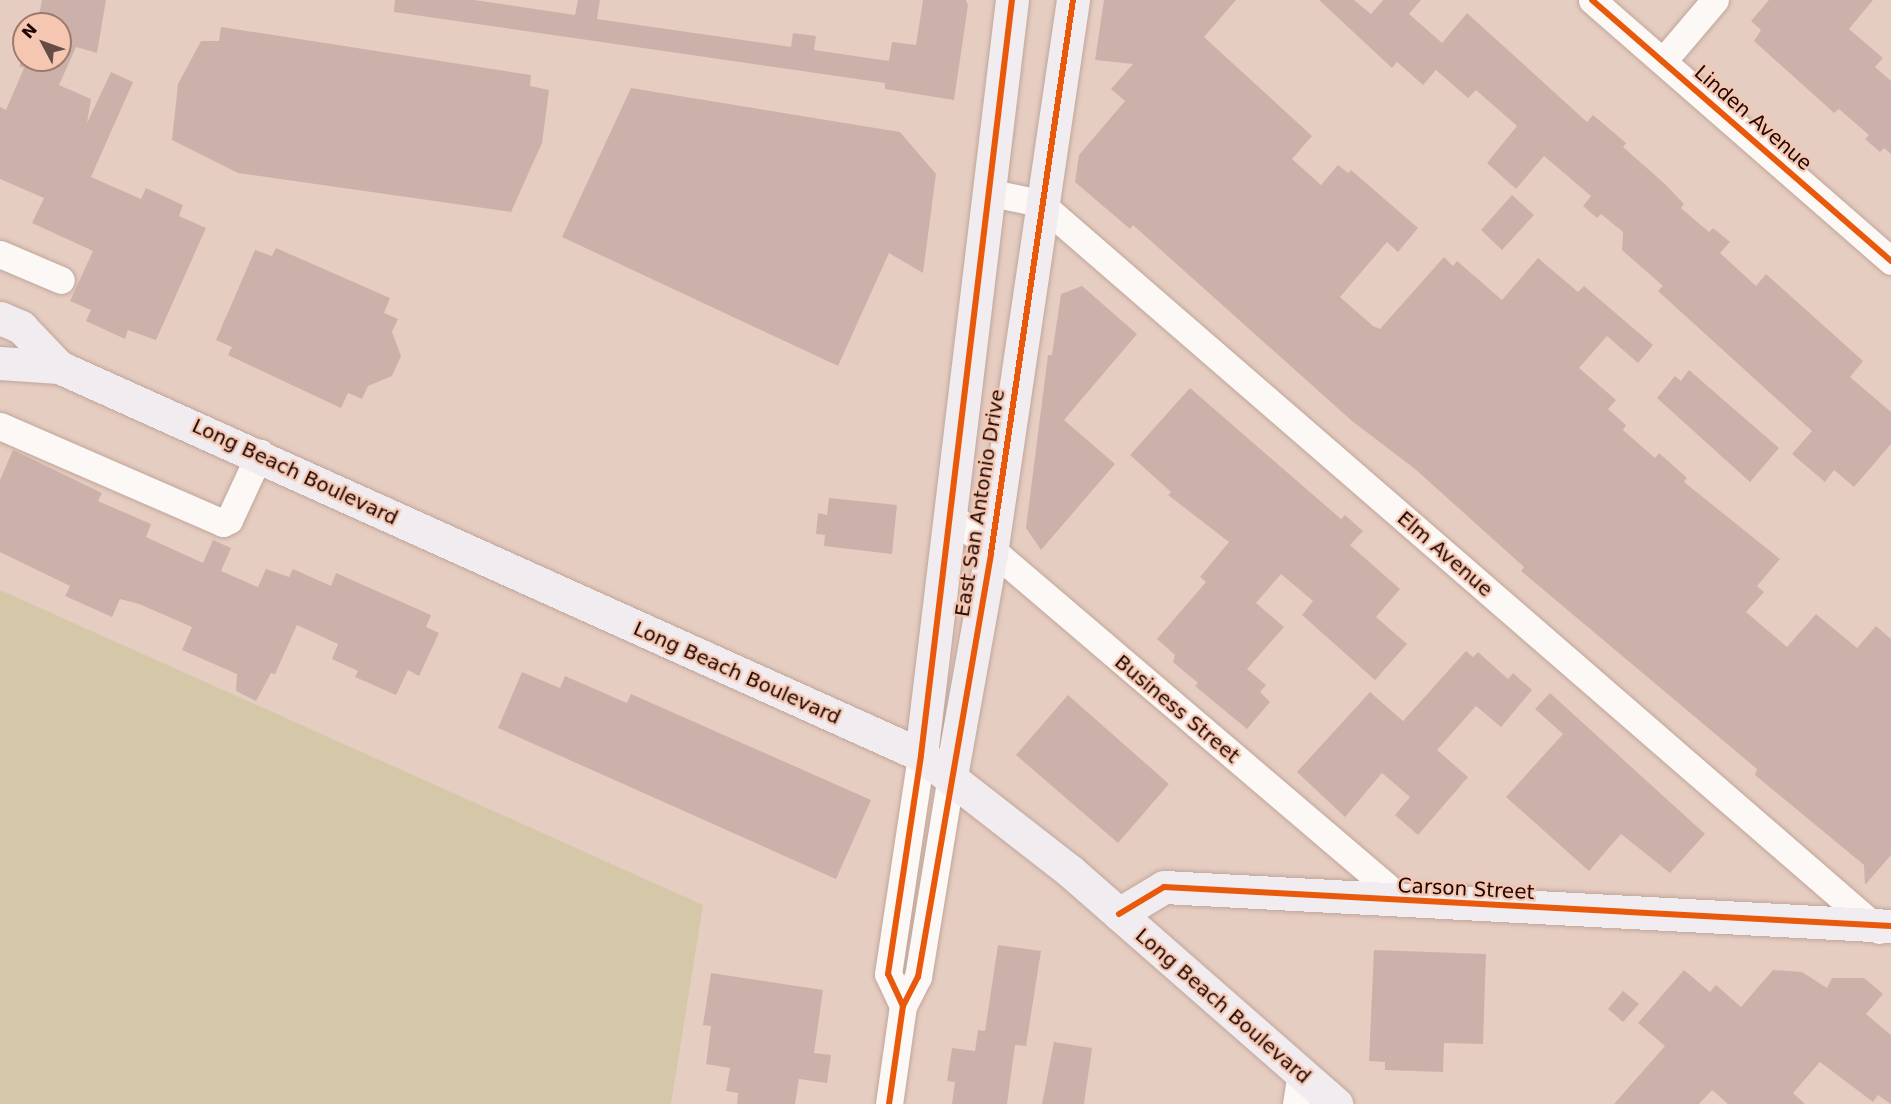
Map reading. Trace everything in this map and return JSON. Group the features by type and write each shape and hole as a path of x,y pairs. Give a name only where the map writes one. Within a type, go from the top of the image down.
{"main road":[{"name":"East San Antonio Drive","path":"921,755 951,515 987,192 1012,0"},
{"name":"East San Antonio Drive","path":"951,776 991,553 1040,203 1073,0"},
{"name":"Long Beach Boulevard","path":"0,318 21,327 59,367"},
{"name":"Long Beach Boulevard","path":"0,363 59,367 260,453 921,755 951,776 1119,915 1298,1089 1336,1104"},
{"name":"Carson Street","path":"1119,915 1164,887 1885,931"}],"street":[{"name":"Linden Avenue","path":"1592,0 1891,261"},
{"path":"1663,61 1715,0"},
{"name":"Elm Avenue","path":"987,192 1040,203 1885,931"},
{"path":"0,254 61,280"},
{"path":"0,426 223,523 229,520 260,453"},
{"name":"Business Street","path":"951,515 991,553 1405,902"},
{"name":"East San Antonio Drive","path":"903,1006 888,974 921,755"},
{"name":"East San Antonio Drive","path":"889,1104 903,1006 918,977 951,776"}],"shaded area":[{"path":"0,590 703,905 671,1104 0,1104"}],"building":[{"path":"42,0 106,0 97,53 76,47 72,56 72,12 40,12"},
{"path":"395,0 474,0 575,15 578,0 600,0 597,19 791,47 793,33 816,36 814,50 889,61 892,42 916,45 923,0 966,0 968,5 954,100 885,89 885,83 394,12"},
{"path":"1104,0 1236,0 1204,37 1312,136 1292,159 1321,185 1338,165 1348,173 1351,170 1418,228 1398,252 1387,242 1340,297 1373,326 1380,329 1444,257 1453,266 1457,261 1502,300 1538,258 1578,292 1584,286 1653,345 1638,363 1607,336 1579,368 1616,400 1608,409 1626,425 1623,430 1655,458 1659,453 1687,478 1684,482 1780,559 1757,586 1764,592 1746,612 1787,647 1816,614 1857,648 1876,626 1891,639 1891,855 1865,885 1864,865 1755,775 1757,769 1521,571 1524,567 1415,469 1352,421 1133,225 1130,229 1075,182 1079,155 1125,101 1111,89 1133,64 1095,60"},
{"path":"1319,0 1354,0 1371,14 1383,0 1421,0 1409,14 1442,43 1467,13 1587,122 1593,115 1626,143 1623,147 1684,204 1681,208 1709,232 1713,228 1730,242 1720,253 1756,286 1766,274 1863,361 1850,377 1891,412 1891,444 1854,487 1834,470 1825,482 1792,454 1812,431 1658,291 1663,286 1622,250 1623,232 1601,214 1597,218 1583,206 1591,196 1544,156 1516,189 1487,163 1517,126 1476,90 1468,98 1436,70 1423,85 1397,62 1392,68"},
{"path":"1769,0 1873,0 1849,29 1883,58 1875,67 1891,81 1891,154 1884,148 1880,152 1865,139 1869,135 1839,109 1834,113 1754,41 1761,30 1751,21"},
{"path":"221,27 531,75 530,86 549,90 542,143 511,212 238,173 172,140 178,84 201,41 219,41"},
{"path":"22,72 65,72 59,85 91,99 87,123 111,72 133,82 91,177 141,199 146,188 183,205 179,216 206,228 156,340 128,330 125,339 86,321 91,310 70,301 93,251 32,223 44,198 0,179 0,107 6,110"},
{"path":"631,88 900,132 936,174 923,273 889,253 838,366 562,237"},
{"path":"1512,195 1534,215 1502,250 1481,230"},
{"path":"276,248 390,298 384,313 398,319 392,332 401,356 392,376 368,386 362,399 348,393 341,408 228,355 232,347 216,340 255,250 272,256"},
{"path":"1082,286 1137,334 1064,420 1115,464 1041,550 1026,528 1048,355 1052,355 1061,294"},
{"path":"1689,370 1779,448 1750,482 1657,398 1675,376 1681,381"},
{"path":"1190,388 1341,519 1345,515 1363,531 1350,545 1400,589 1376,617 1407,644 1375,680 1302,615 1313,601 1281,574 1256,603 1284,627 1247,669 1266,685 1260,692 1270,702 1247,729 1195,686 1198,683 1173,662 1175,655 1157,639 1206,582 1200,577 1229,542 1168,495 1171,492 1130,455"},
{"path":"13,450 102,493 98,501 151,524 146,537 203,563 213,540 231,548 221,571 258,587 266,569 289,577 293,569 331,586 336,573 431,615 426,627 439,633 419,676 408,670 396,695 355,677 358,671 332,659 338,644 297,625 275,674 271,673 256,701 236,691 237,674 182,650 192,627 139,604 120,599 112,617 65,596 70,586 0,552 0,480"},
{"path":"829,498 897,505 892,554 824,546 825,535 816,534 818,513 827,515"},
{"path":"1466,651 1473,657 1478,652 1508,679 1513,673 1532,690 1501,727 1476,706 1437,750 1468,777 1418,835 1395,815 1410,797 1382,773 1345,817 1297,772 1370,692 1403,721"},
{"path":"522,672 560,688 565,676 627,703 631,694 871,800 836,879 498,728"},
{"path":"1550,693 1705,834 1670,873 1621,834 1589,871 1506,797 1563,734 1535,709"},
{"path":"1068,695 1169,784 1118,843 1016,755"},
{"path":"998,945 1041,951 1026,1046 1015,1045 1007,1104 952,1104 955,1082 947,1081 952,1048 975,1051 978,1030 985,1031"},
{"path":"1374,950 1486,954 1483,1044 1444,1043 1443,1072 1385,1070 1385,1062 1369,1061"},
{"path":"1684,970 1710,992 1716,985 1741,1007 1773,970 1802,972 1827,988 1832,978 1864,978 1883,994 1866,1014 1891,1035 1891,1104 1878,1095 1873,1102 1820,1062 1793,1093 1805,1104 1728,1104 1712,1090 1699,1104 1614,1104 1665,1046 1638,1023"},
{"path":"711,973 823,990 814,1053 831,1055 827,1083 799,1079 795,1104 737,1104 738,1093 726,1091 730,1068 706,1064 711,1026 703,1025"},
{"path":"1623,991 1639,1004 1623,1022 1608,1009"},
{"path":"1054,1042 1092,1048 1084,1104 1042,1104"}],"cycle path":[{"path":"903,1006 888,974 921,755 1012,0"},
{"path":"889,1104 903,1006 918,977 991,553 1073,0"},
{"path":"1592,0 1891,261"},
{"path":"1119,914 1164,887 1891,926"}]}
